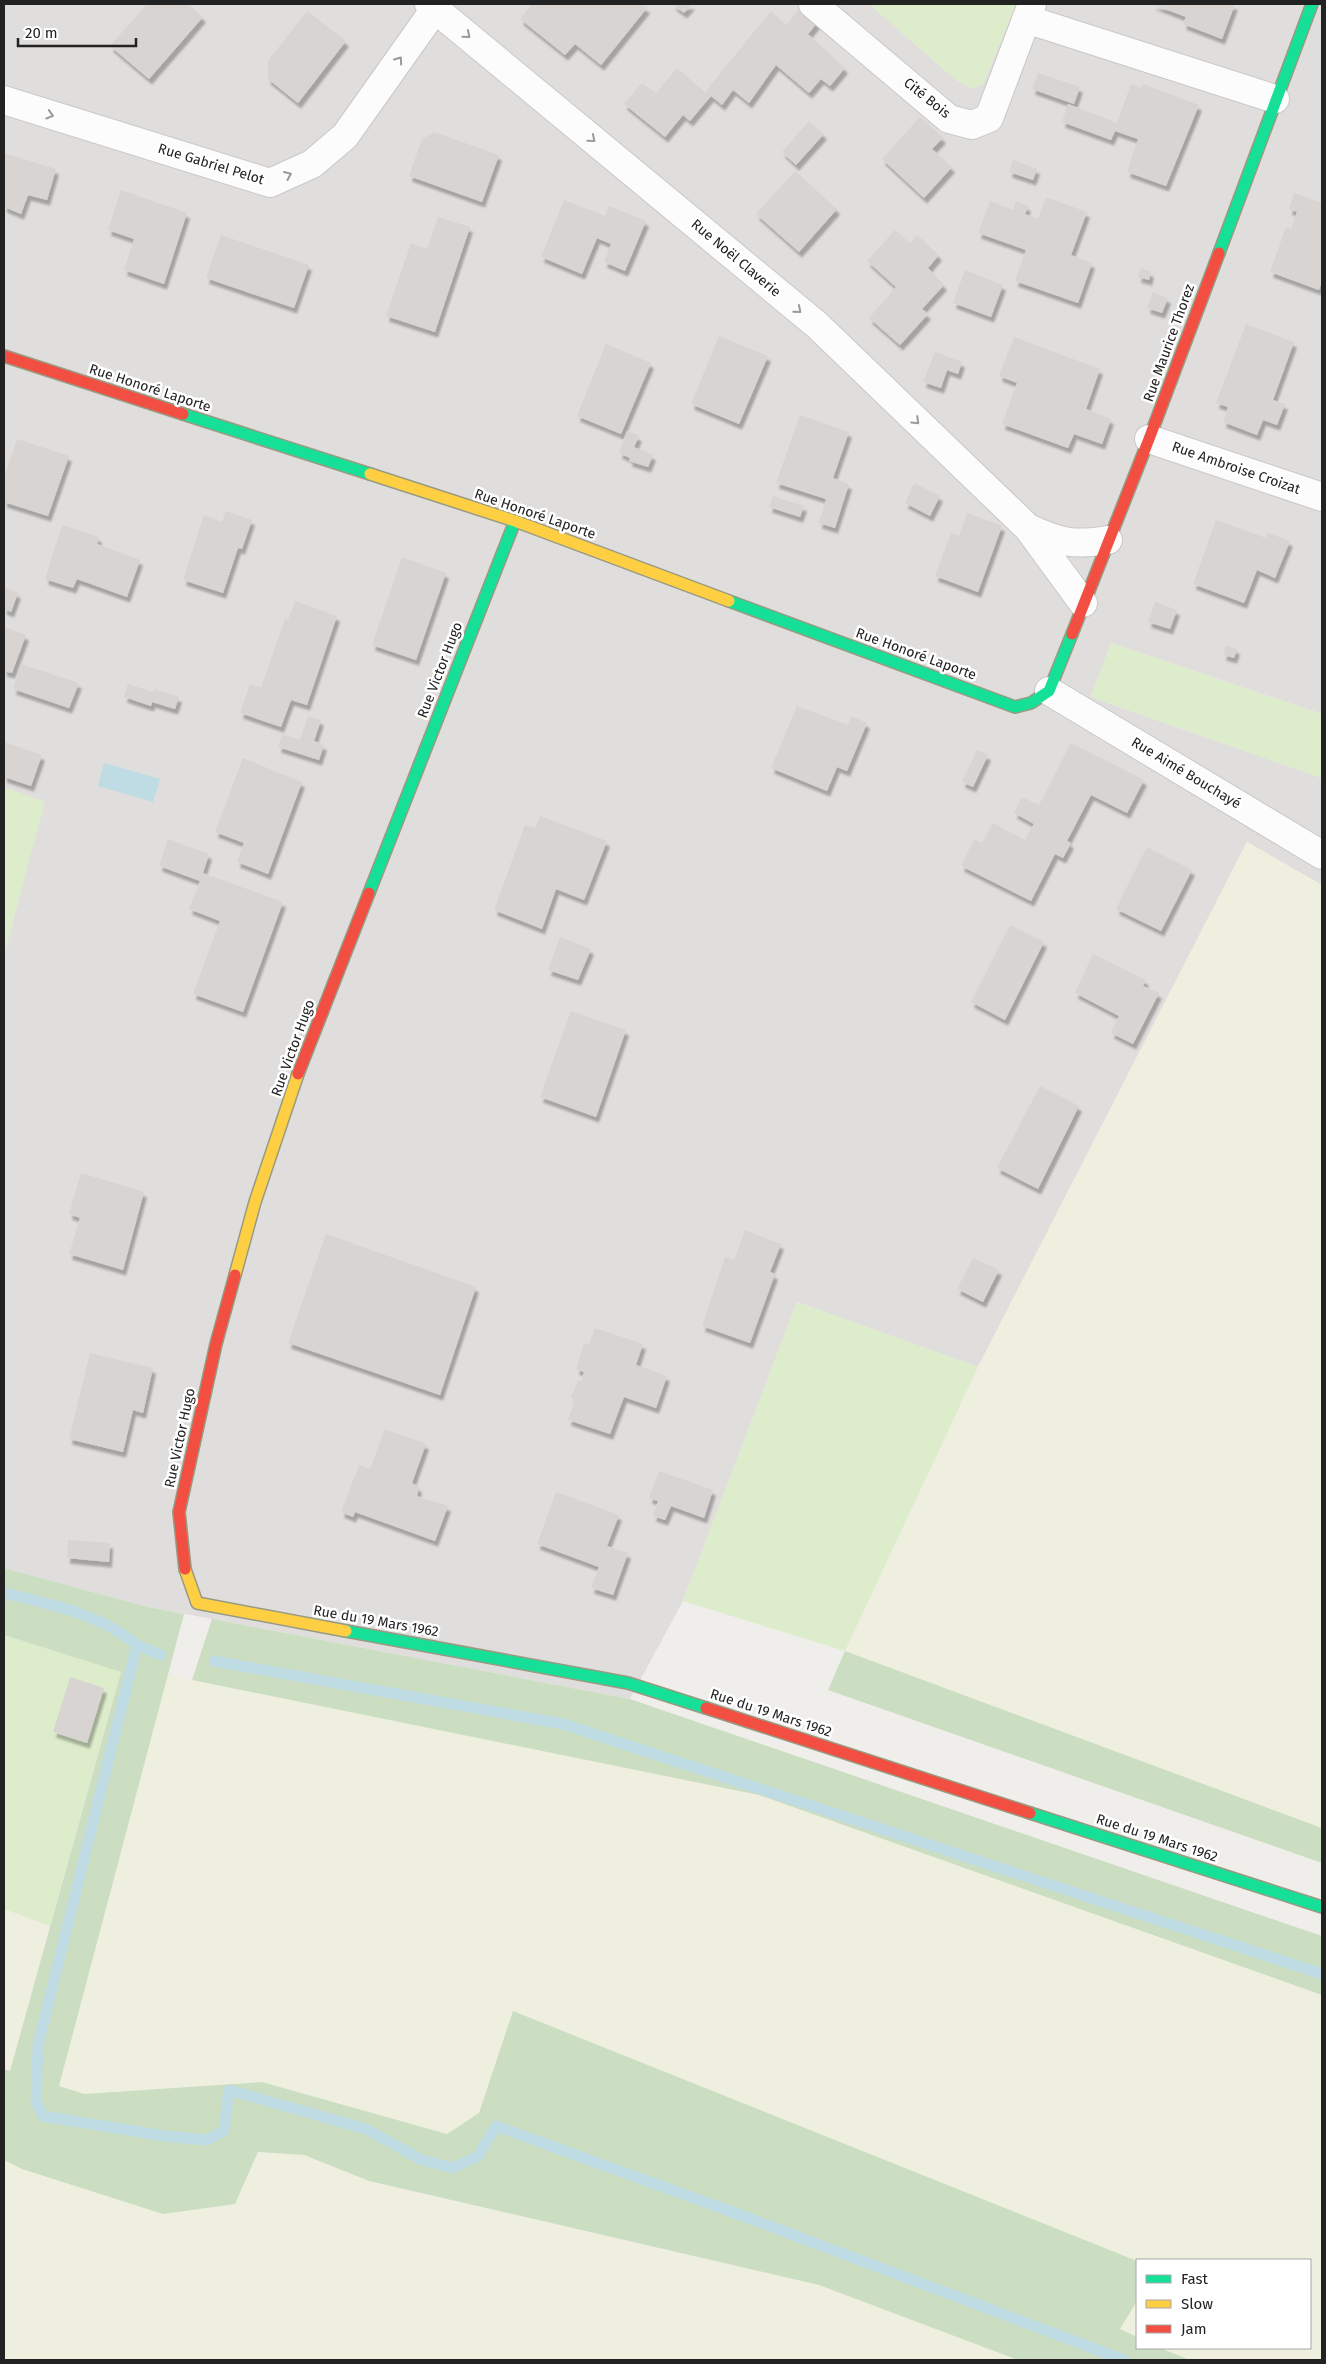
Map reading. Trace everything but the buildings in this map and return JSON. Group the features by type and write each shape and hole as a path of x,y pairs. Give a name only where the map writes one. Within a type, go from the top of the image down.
{"street":[{"name":"Cité Bois","path":"813,4 949,119 972,125 989,118 1029,11 1276,99"},
{"name":"Rue Maurice Thorez","path":"1049,691 1149,439 1312,4"},
{"name":"Rue Gabriel Pelot","path":"4,100 270,182 312,164 345,136 432,6"},
{"name":"Rue Noël Claverie","path":"432,6 816,325 1028,528 1083,603"},
{"name":"Rue Honoré Laporte","path":"4,356 515,521 1015,707 1031,703 1049,691"},
{"name":"Rue Ambroise Croizat","path":"1149,439 1322,497"},
{"name":"Rue Victor Hugo","path":"197,1603 184,1567 179,1512 216,1344 255,1202 302,1062 515,521"},
{"name":"Rue Noël Claverie","path":"1028,528 1059,542 1087,543 1108,540"},
{"name":"Rue Aimé Bouchayé","path":"1049,691 1322,854"},
{"name":"Rue du 19 Mars 1962","path":"197,1603 628,1683 1322,1907"}],"shaded area":[{"path":"4,4 869,4 957,81 983,84 1016,4 1322,4 1322,714 1111,643 1091,697 1322,778 1322,885 1247,842 978,1367 797,1302 683,1601 630,1699 144,1606 4,1568 4,955 44,802 4,787"}],"green space":[{"path":"869,4 1016,4 983,84 973,89 957,81"},
{"path":"1111,643 1322,714 1322,778 1091,697"},
{"path":"4,787 45,802 4,955"},
{"path":"1247,842 1322,885 1322,1828 845,1651 978,1367"},
{"path":"797,1302 978,1367 845,1651 683,1601"},
{"path":"4,1568 144,1606 184,1614 59,2086 84,2094 262,2082 447,2134 479,2113 513,2011 1136,2261 1136,2303 1120,2329 1136,2337 1136,2349 1162,2349 1190,2360 1018,2360 819,2285 369,2181 304,2155 258,2152 235,2204 163,2214 22,2169 4,2160 4,2069 10,2071 121,1672 4,1635"},
{"path":"212,1619 630,1699 1322,1936 1322,1995 759,1795 192,1680"},
{"path":"4,1635 121,1672 50,1926 4,1909"},
{"path":"845,1651 1322,1828 1322,1863 828,1690"},
{"path":"168,1674 759,1794 1322,1995 1322,2360 1190,2360 1162,2349 1311,2349 1311,2259 1136,2259 1136,2261 514,2011 479,2113 447,2134 262,2082 84,2094 59,2086"},
{"path":"4,1909 50,1926 10,2071 4,2069"},
{"path":"258,2152 304,2155 370,2182 819,2285 1018,2360 4,2360 4,2160 22,2169 163,2214 235,2204"},
{"path":"1136,2303 1136,2337 1119,2329"}],"water":[{"path":"104,763 160,779 153,802 98,786"}],"waterway":[{"path":"4,1593 56,1606 91,1618 123,1634 137,1645"},
{"path":"161,1655 137,1645 38,2045 36,2101 43,2116 164,2136 207,2140 224,2131 229,2090 366,2129 422,2160 453,2168 478,2156 496,2126 746,2217 1124,2360"},
{"path":"214,1661 563,1724 1322,1974"}],"traffic: fast":[{"path":"1219,253 1312,4"},
{"path":"183,414 370,474"},
{"path":"369,893 515,521"},
{"path":"729,601 1015,707 1031,703 1049,691 1072,634"},
{"path":"346,1631 628,1683 706,1708"},
{"path":"1030,1813 1322,1907"}],"traffic: slow":[{"path":"370,474 515,521 729,601"},
{"path":"235,1275 255,1202 298,1074"},
{"path":"185,1569 197,1603 346,1631"}],"traffic: jam":[{"path":"1072,634 1149,439 1219,253"},
{"path":"4,356 183,414"},
{"path":"298,1074 369,893"},
{"path":"185,1569 179,1512 216,1344 235,1275"},
{"path":"706,1708 1030,1813"}]}
